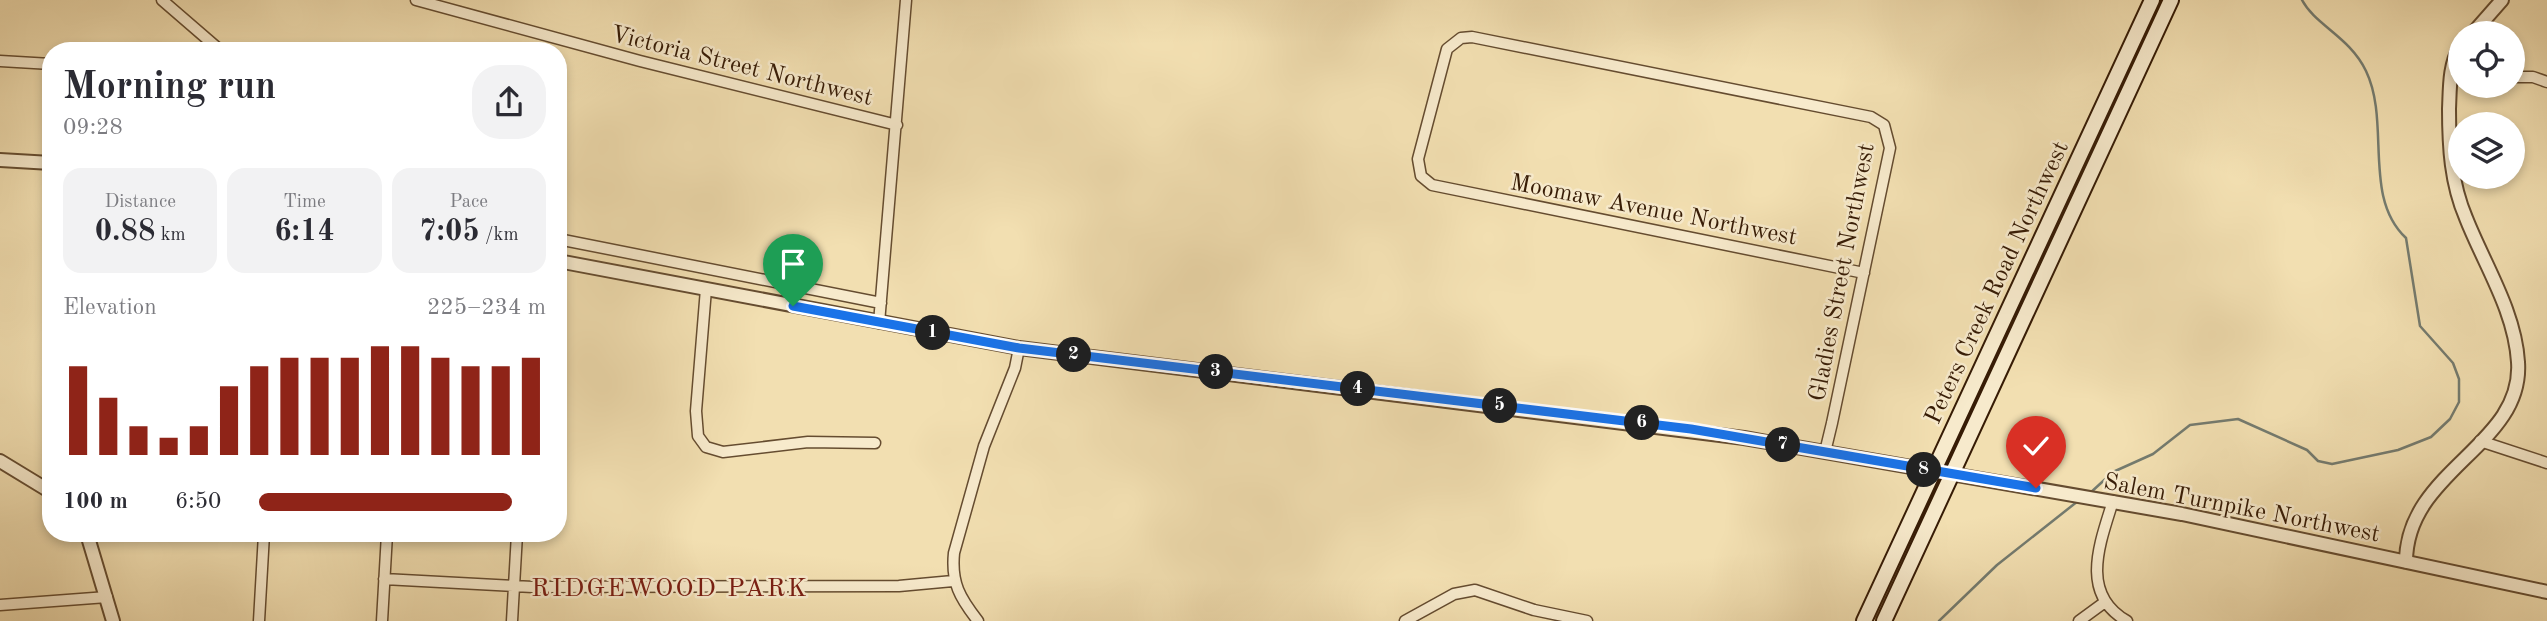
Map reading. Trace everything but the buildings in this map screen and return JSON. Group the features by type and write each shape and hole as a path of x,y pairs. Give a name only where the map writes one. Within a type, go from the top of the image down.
{"main road":[{"name":"Peters Creek Road Northwest","path":"1864,621 2152,0"},
{"name":"Peters Creek Road Northwest","path":"1884,621 2171,0"}],"street":[{"path":"162,0 211,42"},
{"name":"Victoria Street Northwest","path":"416,0 640,61 897,125"},
{"path":"879,323 906,0"},
{"path":"2484,21 2502,0"},
{"name":"Gladies Street Northwest","path":"1436,186 1422,176 1418,164 1447,49 1453,42 1469,37 1871,117 1887,129 1890,148 1825,452"},
{"path":"0,61 42,63"},
{"path":"2525,77 2547,82"},
{"path":"2406,562 2408,537 2419,508 2440,481 2512,404 2518,384 2517,348 2499,294 2456,192 2449,141 2454,98"},
{"path":"0,172 5,160 42,162"},
{"name":"Moomaw Avenue Northwest","path":"1436,186 1864,273"},
{"path":"567,241 881,303"},
{"name":"Salem Turnpike Northwest","path":"567,263 1019,348 1691,429 2110,501 2547,592"},
{"path":"706,289 696,420 698,436 706,447 723,452 808,442 875,443"},
{"path":"978,621 962,601 953,581 954,553 984,446 1015,368 1019,348"},
{"path":"2480,441 2547,463"},
{"path":"0,461 42,487"},
{"path":"2110,501 2096,568 2099,591 2105,602 2127,621"},
{"path":"90,542 113,621"},
{"path":"259,621 264,542"},
{"path":"382,621 386,542"},
{"path":"512,621 517,542"},
{"path":"384,579 515,585 899,586 953,581"},
{"path":"1405,621 1454,594 1475,590 1534,610 1587,621"},
{"path":"0,605 107,597"},
{"path":"2079,621 2105,602"}],"waterway":[{"path":"2089,494 2113,472 2153,454 2190,425 2238,419 2307,450 2318,461 2332,464 2398,450 2431,437 2450,419 2459,402 2459,379 2453,363 2420,326 2406,238 2393,221 2385,202 2381,181 2377,113 2366,71 2351,49 2315,17 2302,0"},
{"path":"1939,621 1997,565 2078,501"}],"district":[{"name":"RIDGEWOOD PARK","path":"670,587"}],"route":[{"path":"793,306 1019,348 1691,429 2036,488"}]}
